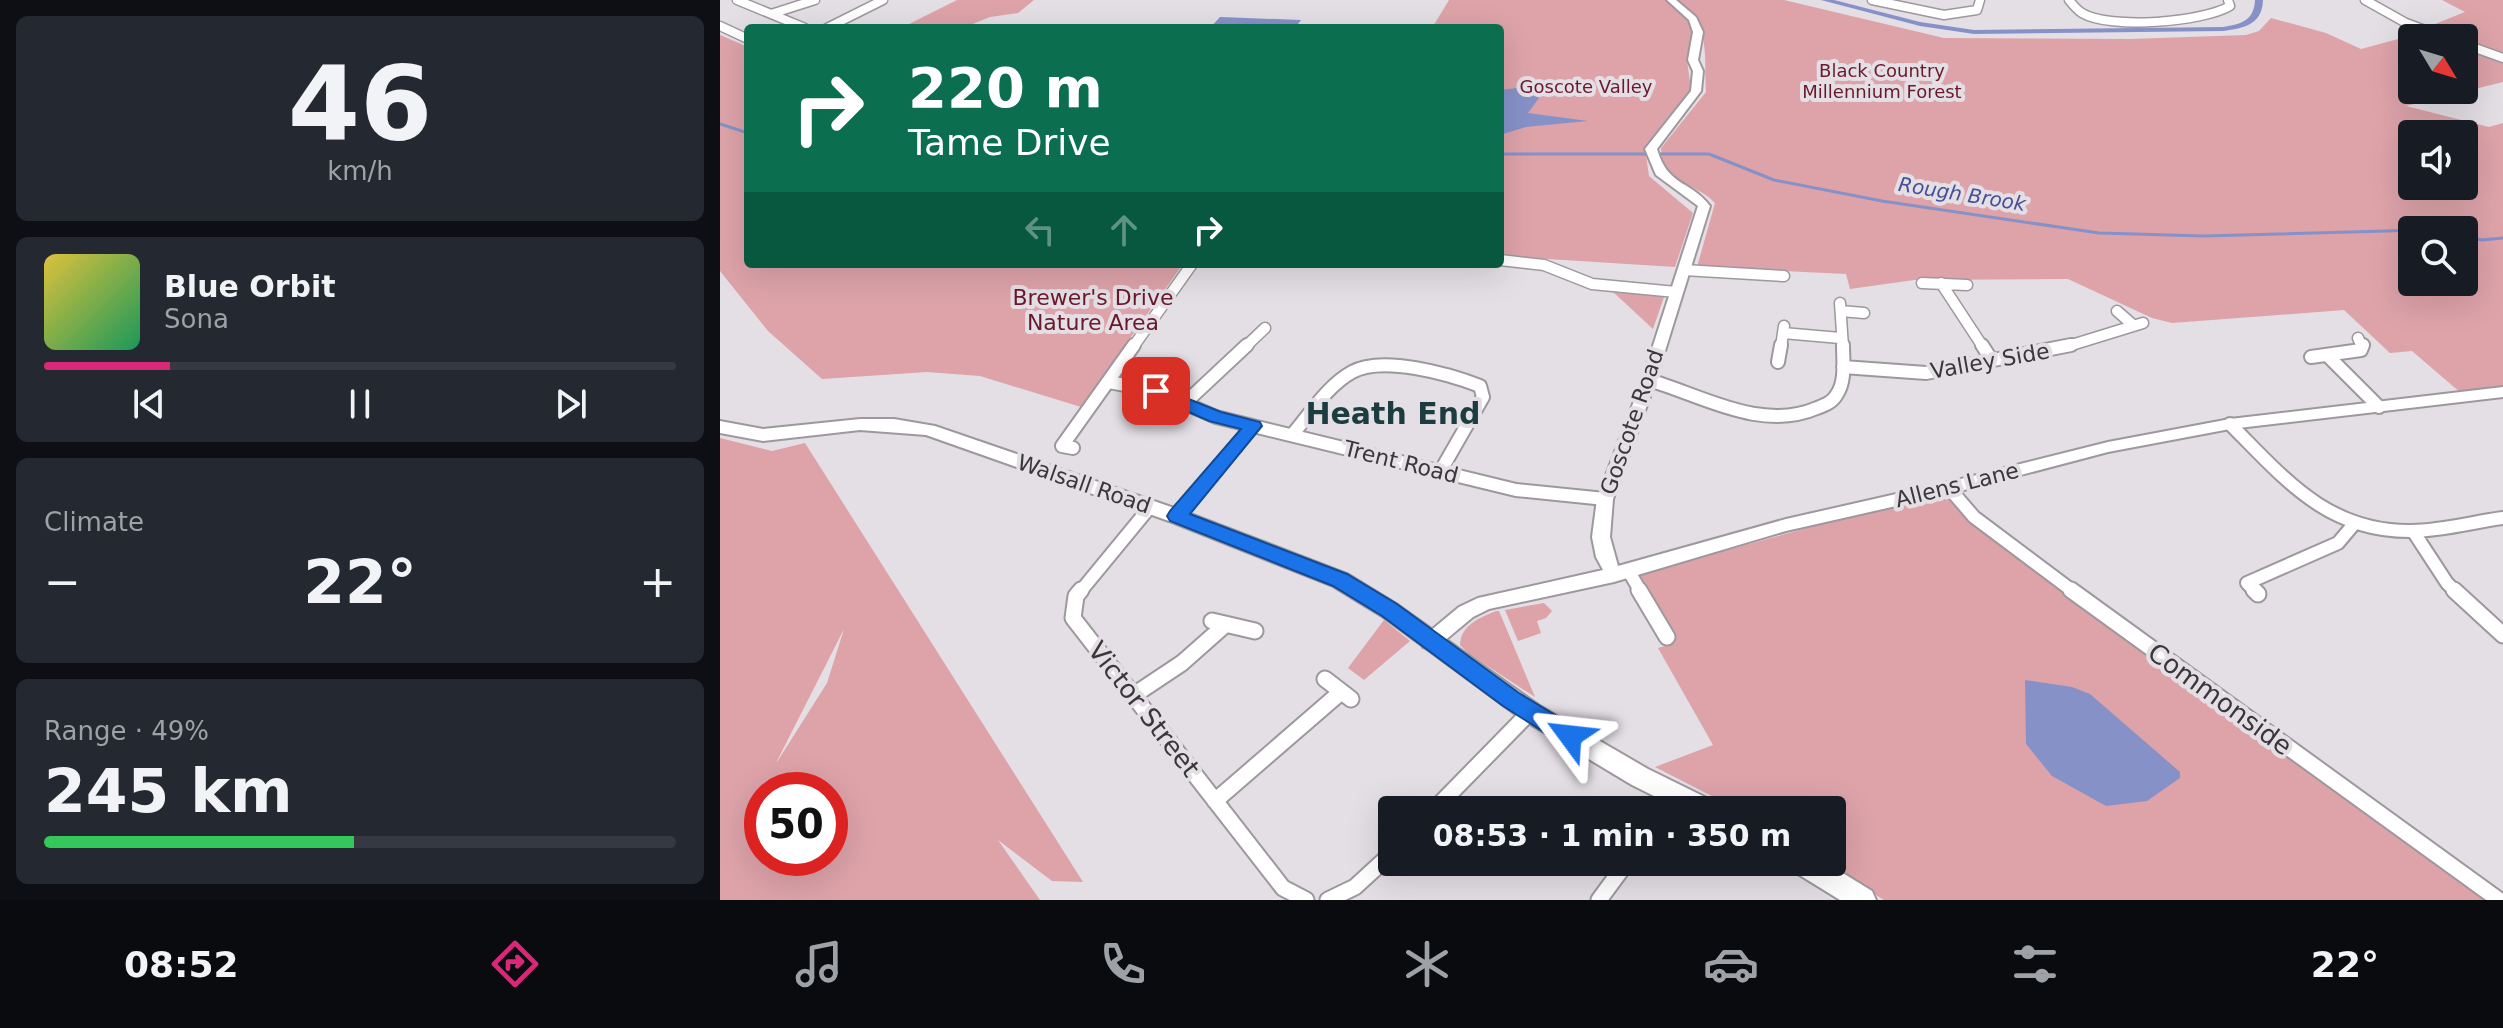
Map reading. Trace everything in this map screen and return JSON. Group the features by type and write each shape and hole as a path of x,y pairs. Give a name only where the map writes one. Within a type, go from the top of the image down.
{"main road":[{"name":"Walsall Road","path":"722,428 740,435 848,425 897,424 929,430 1176,516 1340,580 1389,610 1530,712 1659,796"},
{"path":"1824,876 1863,900"}],"street":[{"path":"737,0 795,24"},
{"path":"771,14 815,0"},
{"path":"835,24 883,0"},
{"name":"Goscote Road","path":"1621,573 1605,557 1601,537 1605,499 1649,380 1704,206 1698,198 1670,184 1657,173 1652,158 1651,149 1696,91 1698,71 1693,60 1698,32 1688,13 1671,0"},
{"path":"1872,0 1951,15 1977,10 1980,0"},
{"path":"2069,0 2080,13 2097,18 2172,21 2217,15 2230,6 2228,0"},
{"path":"2365,0 2409,24"},
{"path":"720,26 744,37"},
{"path":"2478,49 2503,58"},
{"path":"1504,260 1544,265 1599,286 1676,292"},
{"path":"1073,448 1062,446 1189,268"},
{"path":"1684,270 1784,276"},
{"path":"1922,283 1967,285"},
{"path":"1941,283 1991,359"},
{"path":"1649,380 1683,388 1752,415 1783,418 1814,412 1834,400 1841,387 1841,307 1864,313"},
{"name":"Valley Side","path":"1843,367 1926,373 2058,349 2138,324 2117,311"},
{"path":"1185,403 1265,328"},
{"path":"1778,362 1783,329 1840,338"},
{"path":"2311,357 2361,350 2363,344 2358,338"},
{"path":"2327,355 2379,407"},
{"path":"1220,356 1234,358"},
{"path":"1292,435 1342,379 1361,367 1380,364 1467,381 1480,386 1483,397 1440,472"},
{"name":"Trent Road","path":"1109,382 1156,391 1216,417 1516,490 1605,499"},
{"name":"Allens Lane","path":"1430,642 1466,612 1485,603 1621,573 1786,525 1949,488 2108,447 2230,424 2503,392"},
{"path":"2230,424 2307,498 2338,519 2384,531 2413,531 2503,518"},
{"path":"1176,516 1253,426"},
{"name":"Commonside","path":"1949,488 1974,517 2037,565 2499,900"},
{"name":"Victor Street","path":"1150,507 1076,596 1073,618 1283,888 1306,900"},
{"path":"2258,594 2247,583 2338,543 2354,524"},
{"path":"2413,531 2447,583 2503,635"},
{"path":"1621,573 1667,637"},
{"path":"1134,695 1182,663 1219,623 1255,631"},
{"path":"1215,801 1346,695 1325,679"},
{"path":"1448,796 1530,712"},
{"path":"1328,900 1342,896 1378,866"},
{"path":"1599,900 1617,876"}],"green space":[{"path":"957,0 1034,0 1018,13 990,17 973,24 909,24"},
{"name":"Goscote Valley","path":"1449,0 1665,0 1685,14 1693,31 1687,60 1691,89 1645,148 1649,176 1693,213 1675,267 1504,256 1504,24 1434,24"},
{"name":"Goscote Valley","path":"1677,0 1784,0 1944,38 2130,39 2246,35 2259,31 2271,18 2326,33 2361,49 2398,39 2398,104 2414,104 2406,106 2461,120 2398,120 2398,200 2478,200 2478,124 2489,127 2503,123 2503,386 2461,393 2412,351 2390,353 2344,310 2172,323 2152,318 2068,279 1914,280 1850,289 1846,274 1697,267 1715,203 1663,171 1661,148 1706,92 1704,41 1696,19"},
{"path":"2442,0 2503,0 2503,55 2478,46 2478,24 2435,24 2465,12"},
{"name":"Brewer's Drive Nature Area","path":"720,35 744,45 744,268 1180,268 1081,407 980,376 927,372 822,379 768,331 720,271"},
{"name":"Goscote Valley","path":"2478,52 2503,62 2503,82 2478,88"},
{"path":"1612,291 1665,294 1653,329"},
{"path":"720,438 772,451 805,443 1083,882 1052,881 998,840 1040,900 720,900","holes":["844,629 827,683 777,762"]},
{"path":"1948,489 1967,514 2494,900 1884,900 1845,876 1846,796 1712,796 1655,767 1713,745 1658,648 1675,643 1637,575"},
{"path":"1544,603 1552,611 1546,618 1537,621 1541,633 1518,641 1505,610"},
{"path":"1499,611 1535,697 1460,645 1467,627"},
{"path":"1384,620 1410,641 1364,680 1348,668"}],"water":[{"path":"1220,17 1301,20 1298,24 1214,24"},
{"path":"1517,88 1539,98 1528,113 1588,121 1526,127 1504,134 1504,90"},
{"path":"2025,680 2072,687 2090,694 2180,772 2180,778 2147,801 2106,806 2052,776 2026,744"}],"waterway":[{"path":"1825,0 1920,24 1974,32 2223,29 2244,25 2254,19 2259,0"},
{"name":"Rough Brook","path":"720,124 744,132"},
{"name":"Rough Brook","path":"1504,154 1709,154 1774,180 1882,201 2099,233 2204,236 2398,231"},
{"name":"Rough Brook","path":"2478,239 2503,238"}],"district":[{"name":"Heath End","path":"1393,413"}],"route":[{"path":"1156,391 1216,417 1253,426 1176,516 1340,580 1358,590 1472,673 1570,736"}],"park label":[{"name":"Black Country Millennium Forest","path":"1882,80"}]}
